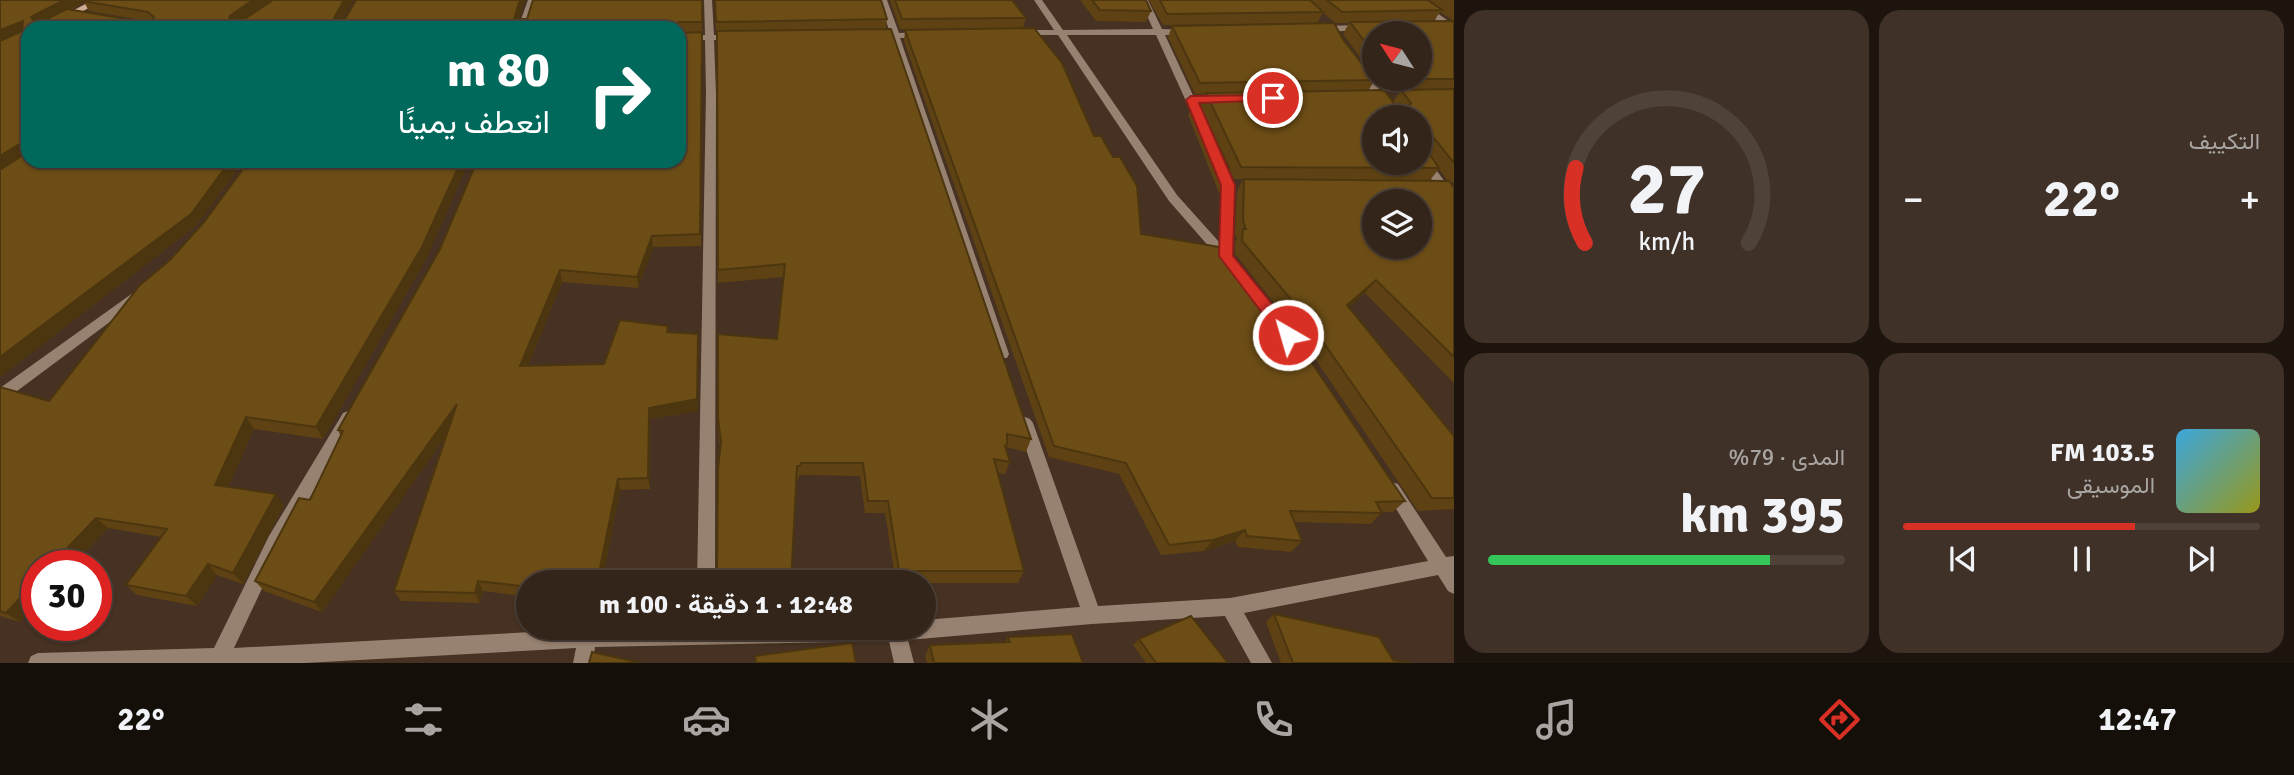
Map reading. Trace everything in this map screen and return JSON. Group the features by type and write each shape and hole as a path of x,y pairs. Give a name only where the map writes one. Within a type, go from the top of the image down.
{"street":[{"path":"59,21 100,0"},
{"path":"524,21 532,0"},
{"path":"706,570 711,37 708,0"},
{"path":"883,0 1007,370"},
{"path":"1038,0 1173,198 1242,276"},
{"path":"1144,0 1207,137"},
{"path":"1413,0 1453,27"},
{"path":"74,14 87,16"},
{"path":"1316,14 1333,29 1339,39"},
{"path":"1438,27 1453,27"},
{"path":"1306,29 1362,28"},
{"path":"1005,34 1198,32"},
{"path":"869,36 937,35"},
{"path":"686,38 750,37"},
{"path":"1352,59 1387,105"},
{"path":"1368,96 1394,96"},
{"path":"1191,100 1205,99"},
{"path":"1213,149 1228,185 1226,256"},
{"path":"1432,170 1448,188 1454,202"},
{"path":"1228,185 1241,186"},
{"path":"1429,188 1448,188"},
{"path":"0,396 148,287"},
{"path":"219,661 275,542 359,397"},
{"path":"1020,407 1092,615"},
{"path":"1382,474 1448,565 1454,585"},
{"path":"936,629 1092,615 1230,607 1448,565"},
{"path":"1230,607 1262,663"},
{"path":"38,663 219,661 555,640"},
{"path":"583,663 587,640"},
{"path":"898,640 904,663"}],"building":[{"path":"0,0 64,0 31,17 33,20 45,20 67,9 132,20 152,20 154,17 148,12 83,1 253,0 229,19 243,20 273,0 344,0 333,20 345,19 356,0 520,0 514,19 527,19 533,0 702,0 702,22 21,21 0,30"},
{"path":"715,0 881,0 887,19 716,22"},
{"path":"895,0 1012,0 1026,18 902,19"},
{"path":"1092,0 1146,0 1151,11 1100,10"},
{"path":"1160,0 1310,0 1323,12 1167,14"},
{"path":"1327,0 1428,0 1442,10 1342,12"},
{"path":"1432,21 1454,21 1454,79 1432,79"},
{"path":"1350,22 1362,22 1362,38"},
{"path":"1334,23 1362,64 1362,80 1200,83 1172,26"},
{"path":"1034,28 1062,63 1094,136 1101,136 1113,157 1120,157 1137,186 1141,234 1225,248 1289,329 1405,501 1376,502 1382,513 1290,511 1302,541 1247,536 1245,530 1213,540 1169,545 1126,463 1054,446 905,30"},
{"path":"891,29 1031,439 1007,434 1005,446 1010,462 994,459 1024,571 899,570 888,501 868,501 863,463 801,463 797,466 792,570 717,570 718,468 721,442 718,419 718,334 777,339 785,264 718,270 717,31"},
{"path":"21,31 21,144 0,156 0,41"},
{"path":"702,32 700,234 652,236 637,277 560,270 520,366 604,364 620,320 668,326 667,332 698,334 697,399 649,408 648,478 618,479 600,570 516,570 516,586 478,581 475,593 394,591 457,404 314,602 255,581 299,498 310,500 343,431 338,430 440,249 474,168 686,168 686,33"},
{"path":"1454,89 1454,163 1432,137 1432,105 1410,105 1411,103 1402,91"},
{"path":"1362,90 1385,91 1395,105 1362,105 1362,168 1241,167 1206,93"},
{"path":"1196,98 1229,168 1228,175"},
{"path":"21,156 21,168 225,168 191,214 0,357 0,170"},
{"path":"1432,158 1439,168 1432,168"},
{"path":"244,168 458,168 422,247 316,427 246,417 215,485 276,494 233,573 208,564 186,596 126,585 167,529 96,518 65,550 21,550 21,597 6,613 0,611 0,387 49,401 140,285 170,260 204,222"},
{"path":"1244,179 1449,181 1454,188 1454,357 1376,280 1347,305 1454,436 1454,498 1432,498 1305,316 1242,241 1243,229 1246,229 1243,221"},
{"path":"1274,614 1379,637 1393,660 1412,663 1293,663"},
{"path":"1191,616 1228,663 1156,663 1139,639"},
{"path":"1072,634 1083,663 934,663 930,645 1010,642 1008,637"},
{"path":"852,643 856,663 756,663 755,656"},
{"path":"592,652 641,663 589,663"}],"route":[{"path":"1273,98 1191,100 1228,185 1226,256 1288,335"}]}
